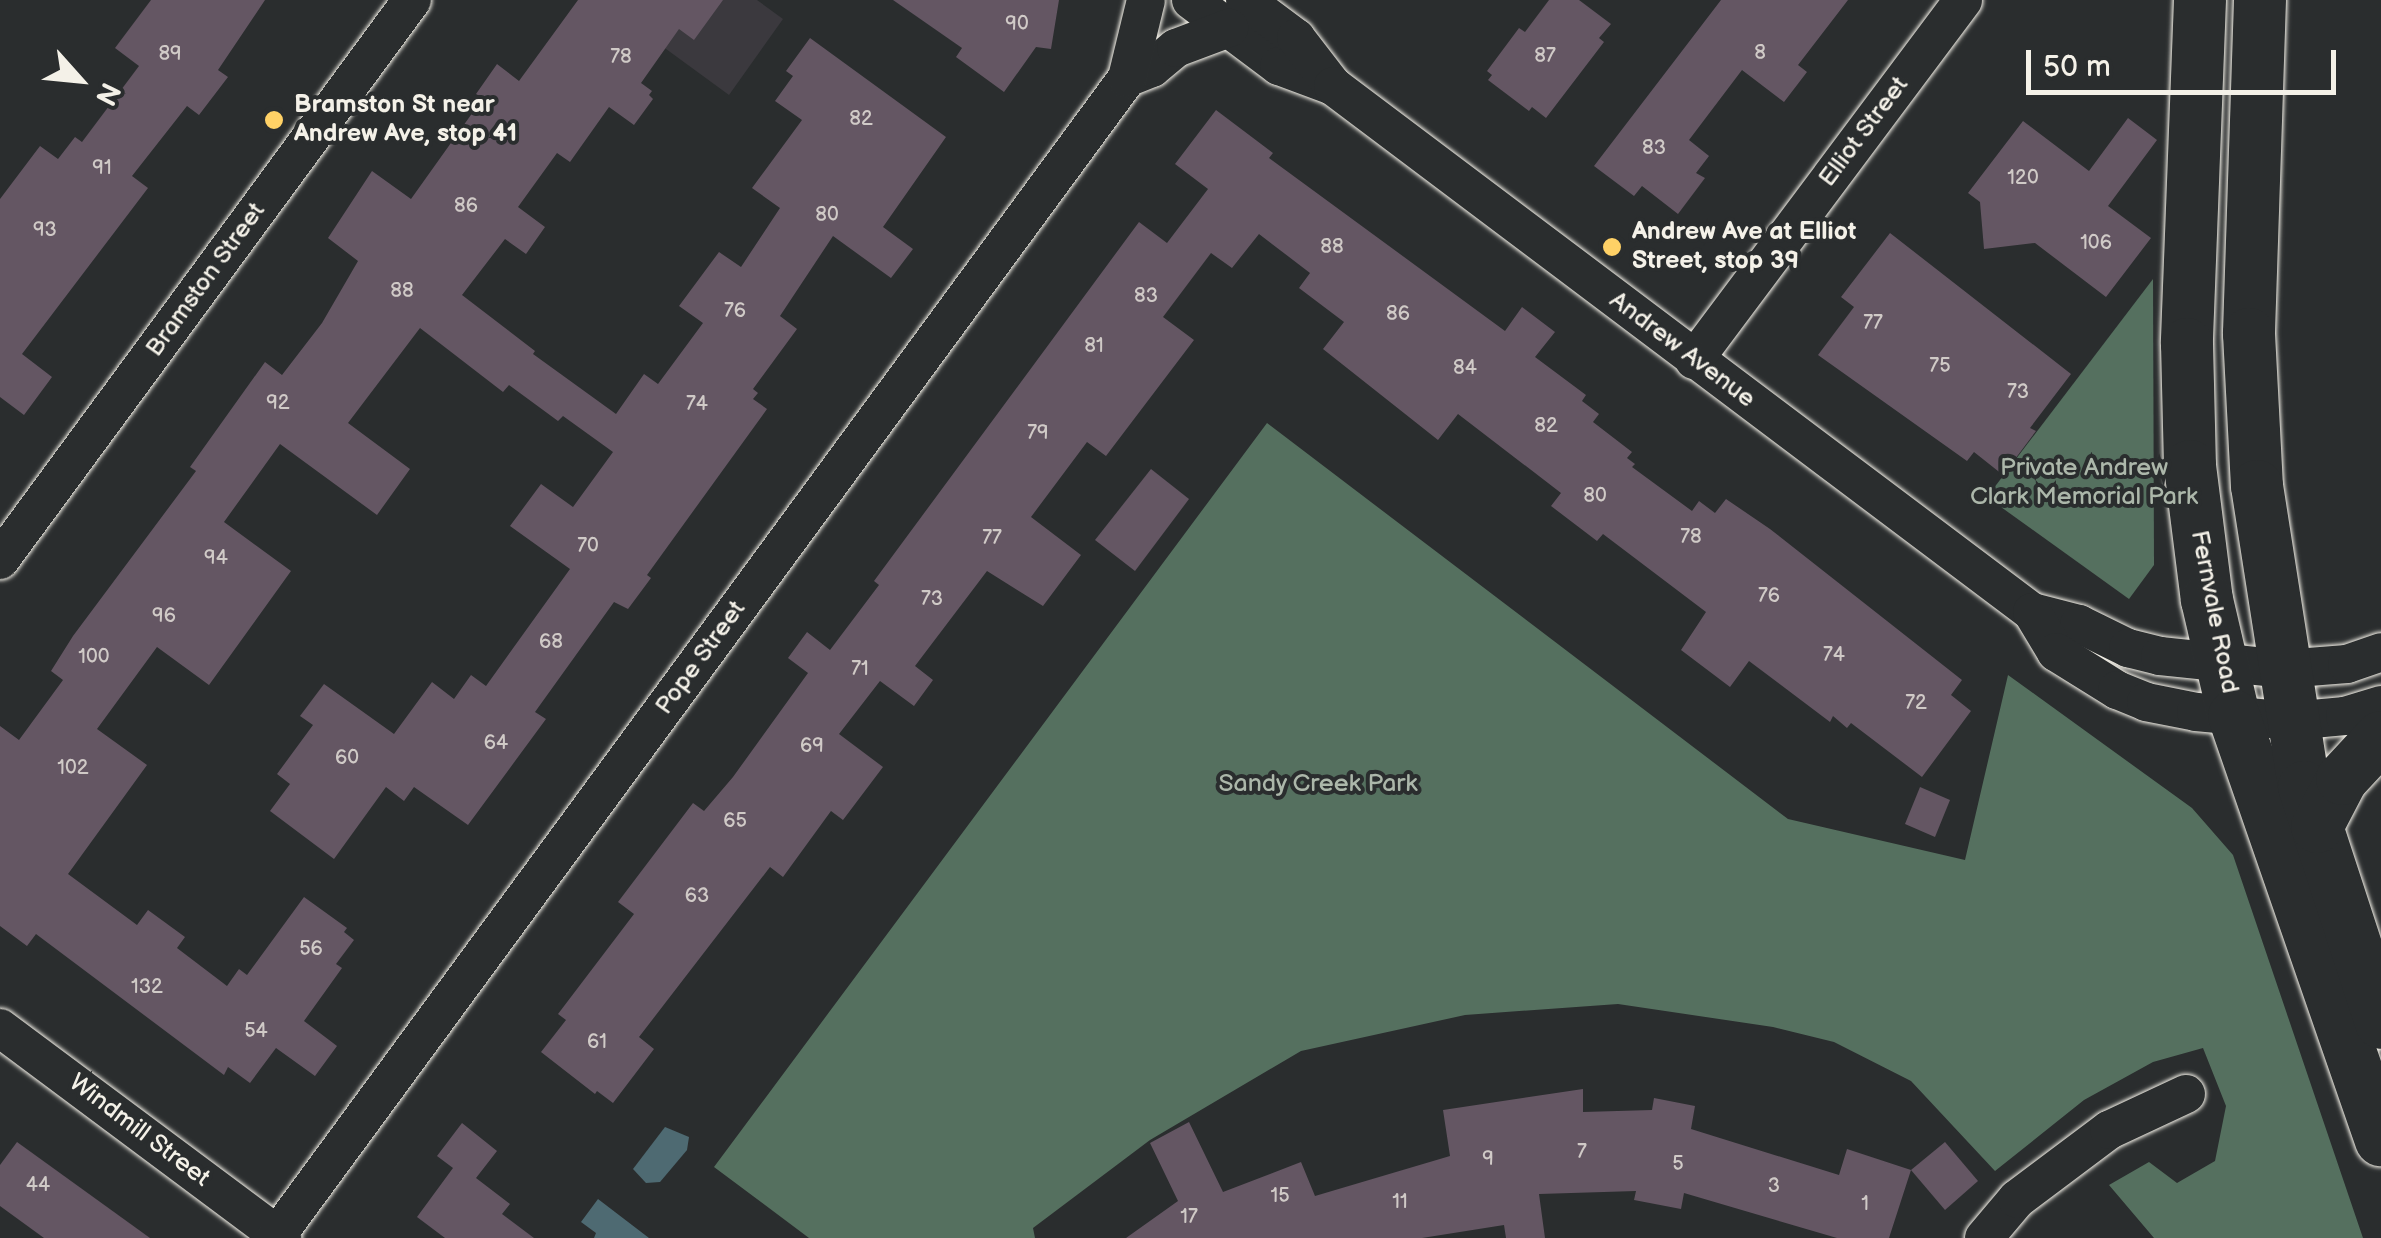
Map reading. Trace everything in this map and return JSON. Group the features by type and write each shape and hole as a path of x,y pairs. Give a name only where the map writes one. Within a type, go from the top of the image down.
{"street":[{"name":"Bramston Street","path":"0,560 412,0"},
{"name":"Pope Street","path":"278,1237 1128,78 1146,0"},
{"name":"Andrew Avenue","path":"1191,0 1246,9 1279,66 1333,86 2032,612 2056,652 2117,690 2181,710 2291,721 2345,716 2381,705"},
{"name":"Elliot Street","path":"1694,360 1962,0"},
{"name":"Fernvale Road","path":"2200,0 2187,344 2190,466 2220,662 2234,716 2381,1140"},
{"path":"2260,0 2251,397 2257,486 2291,721 2317,827 2381,1022"},
{"name":"Pope Street","path":"1128,78 1152,68 1176,48 1246,9"},
{"name":"Andrew Avenue","path":"2032,612 2079,624 2128,648 2220,662 2283,669 2347,664 2381,652"},
{"path":"2317,827 2342,779 2381,737"},
{"name":"Windmill Street","path":"0,1028 278,1237"},
{"path":"1984,1238 2017,1199 2109,1130 2186,1094"}],"shaded area":[{"path":"599,0 757,0 783,19 729,95"}],"green space":[{"name":"Private Andrew Clark Memorial Park","path":"2153,279 2154,565 2129,599 1987,497"},
{"name":"Sandy Creek Park","path":"1267,423 1788,819 1965,860 2008,675 2192,808 2233,855 2363,1238 2154,1238 2109,1185 2149,1162 2177,1183 2215,1161 2226,1106 2203,1048 2153,1062 2084,1100 1995,1171 1911,1081 1834,1042 1773,1027 1618,1004 1465,1015 1301,1051 1150,1140 1033,1228 1035,1238 809,1238 714,1167"}],"water":[{"path":"665,1127 689,1137 687,1150 660,1182 646,1183 633,1169"},
{"path":"598,1199 649,1238 594,1238 596,1233 581,1222"}],"building":[{"path":"151,0 265,0 218,70 228,77 199,115 187,106 132,176 148,188 22,354 52,377 24,415 0,397 0,199 40,146 58,159 75,137 82,142 139,66 115,48"},
{"path":"578,0 723,0 694,40 679,29 641,83 652,91 649,95 653,99 634,125 609,107 570,162 557,153 518,207 545,227 526,254 505,239 462,295 535,351 533,354 616,414 644,374 658,384 703,323 679,306 719,252 741,267 780,208 752,188 802,120 775,101 793,76 786,71 810,38 946,137 883,227 913,249 891,278 833,236 780,316 797,329 753,389 758,393 753,399 767,409 647,575 651,578 628,609 614,602 535,712 546,719 468,825 414,787 404,801 386,787 334,859 270,811 290,784 277,774 313,725 300,716 324,684 394,734 432,682 454,699 471,675 486,686 570,569 510,526 541,484 573,507 613,452 563,416 558,421 509,385 503,392 420,328 348,423 410,469 377,515 280,444 224,522 291,571 209,685 157,647 97,729 147,765 68,874 137,925 148,910 185,937 177,948 227,986 239,969 247,975 304,897 347,928 344,932 354,940 336,964 342,968 304,1021 337,1046 315,1076 276,1048 250,1083 228,1067 224,1075 36,934 27,946 0,926 0,726 19,740 63,680 51,671 73,636 196,471 190,467 265,362 282,375 322,323 358,261 328,238 372,171 411,199 483,98 476,94 497,64 519,81"},
{"path":"893,0 1059,0 1051,49 1036,47 1004,92 956,57 962,48"},
{"path":"1549,0 1579,0 1611,24 1599,38 1604,42 1546,118 1532,107 1529,111 1488,80 1492,75 1487,71 1519,28 1525,32"},
{"path":"1721,0 1848,0 1798,65 1807,72 1784,102 1742,70 1689,140 1709,156 1696,173 1705,178 1678,214 1642,186 1634,196 1594,166"},
{"path":"1216,110 1273,153 1269,158 1505,331 1522,307 1555,332 1535,357 1586,395 1582,401 1599,414 1593,422 1632,452 1627,458 1635,464 1632,467 1692,511 1699,501 1715,513 1726,499 1770,529 1962,680 1951,695 1971,711 1922,777 1851,723 1847,728 1833,716 1830,722 1749,661 1730,687 1681,650 1706,612 1603,534 1597,541 1551,506 1561,493 1458,414 1438,440 1323,349 1344,322 1299,288 1310,273 1259,234 1232,268 1211,253 1163,317 1194,340 1106,456 1087,442 1031,517 1081,555 1043,606 987,571 915,666 933,680 914,706 880,681 839,734 883,767 843,820 831,811 783,877 770,867 639,1037 654,1049 613,1103 597,1091 595,1094 541,1052 566,1020 558,1014 634,914 618,902 693,803 704,811 733,777 808,673 788,658 807,632 830,650 879,585 874,581 1139,222 1167,243 1208,189 1175,164"},
{"path":"2128,118 2157,140 2108,206 2151,238 2106,297 2035,243 1984,249 1980,202 1968,193 2023,121 2089,171"},
{"path":"1890,233 2071,374 2030,428 2036,431 2003,475 1974,452 1967,461 1818,355 1854,307 1841,297"},
{"path":"1151,469 1189,499 1135,571 1095,540"},
{"path":"1920,787 1950,800 1935,837 1905,824"},
{"path":"1583,1089 1583,1112 1652,1110 1654,1098 1695,1106 1691,1129 1839,1175 1847,1149 1911,1170 1889,1238 1837,1238 1684,1193 1681,1209 1634,1200 1636,1191 1539,1194 1545,1238 1506,1238 1504,1225 1422,1238 1126,1238 1178,1201 1150,1143 1189,1122 1223,1192 1301,1162 1315,1196 1450,1156 1443,1110"},
{"path":"462,1123 497,1151 476,1178 510,1204 502,1214 534,1238 445,1238 417,1217 453,1168 437,1156"},
{"path":"17,1142 150,1238 44,1238 0,1206 0,1165"},
{"path":"1945,1142 1978,1181 1945,1210 1911,1170"}],"place":[{"name":"Bramston St near Andrew Ave, stop 41","path":"274,120"},
{"name":"Andrew Ave at Elliot Street, stop 39","path":"1612,247"}]}
